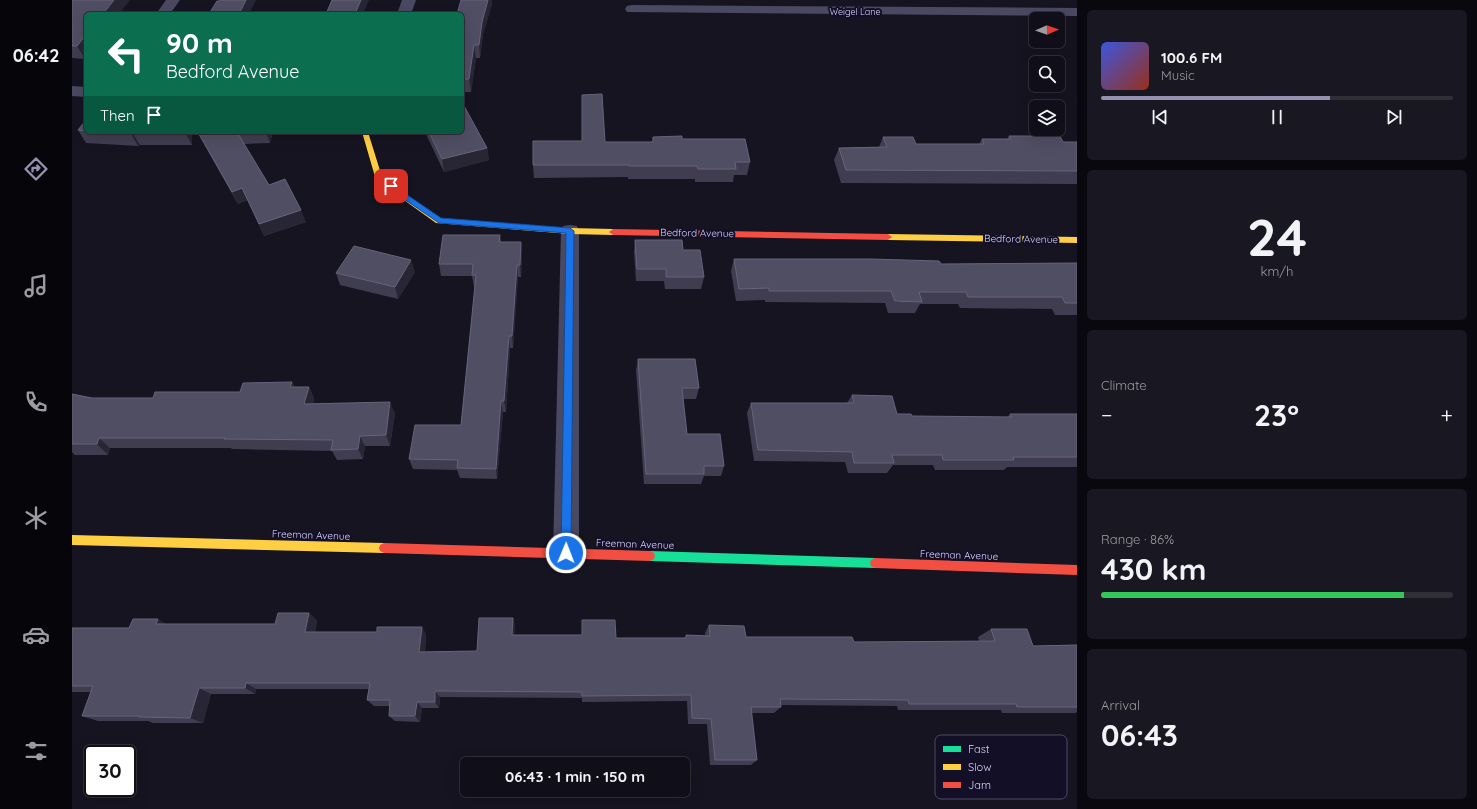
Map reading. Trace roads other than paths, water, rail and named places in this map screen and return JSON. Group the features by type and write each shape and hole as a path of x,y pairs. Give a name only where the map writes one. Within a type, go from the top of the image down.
{"street":[{"path":"164,12 173,0"},
{"path":"405,12 409,0"},
{"name":"Weigel Lane","path":"632,10 1077,12"},
{"path":"72,91 84,92"},
{"name":"Bedford Avenue","path":"366,134 379,178 439,221 570,231 1077,240"},
{"path":"566,553 570,231"},
{"name":"Freeman Avenue","path":"72,540 566,553 1077,570"}]}
